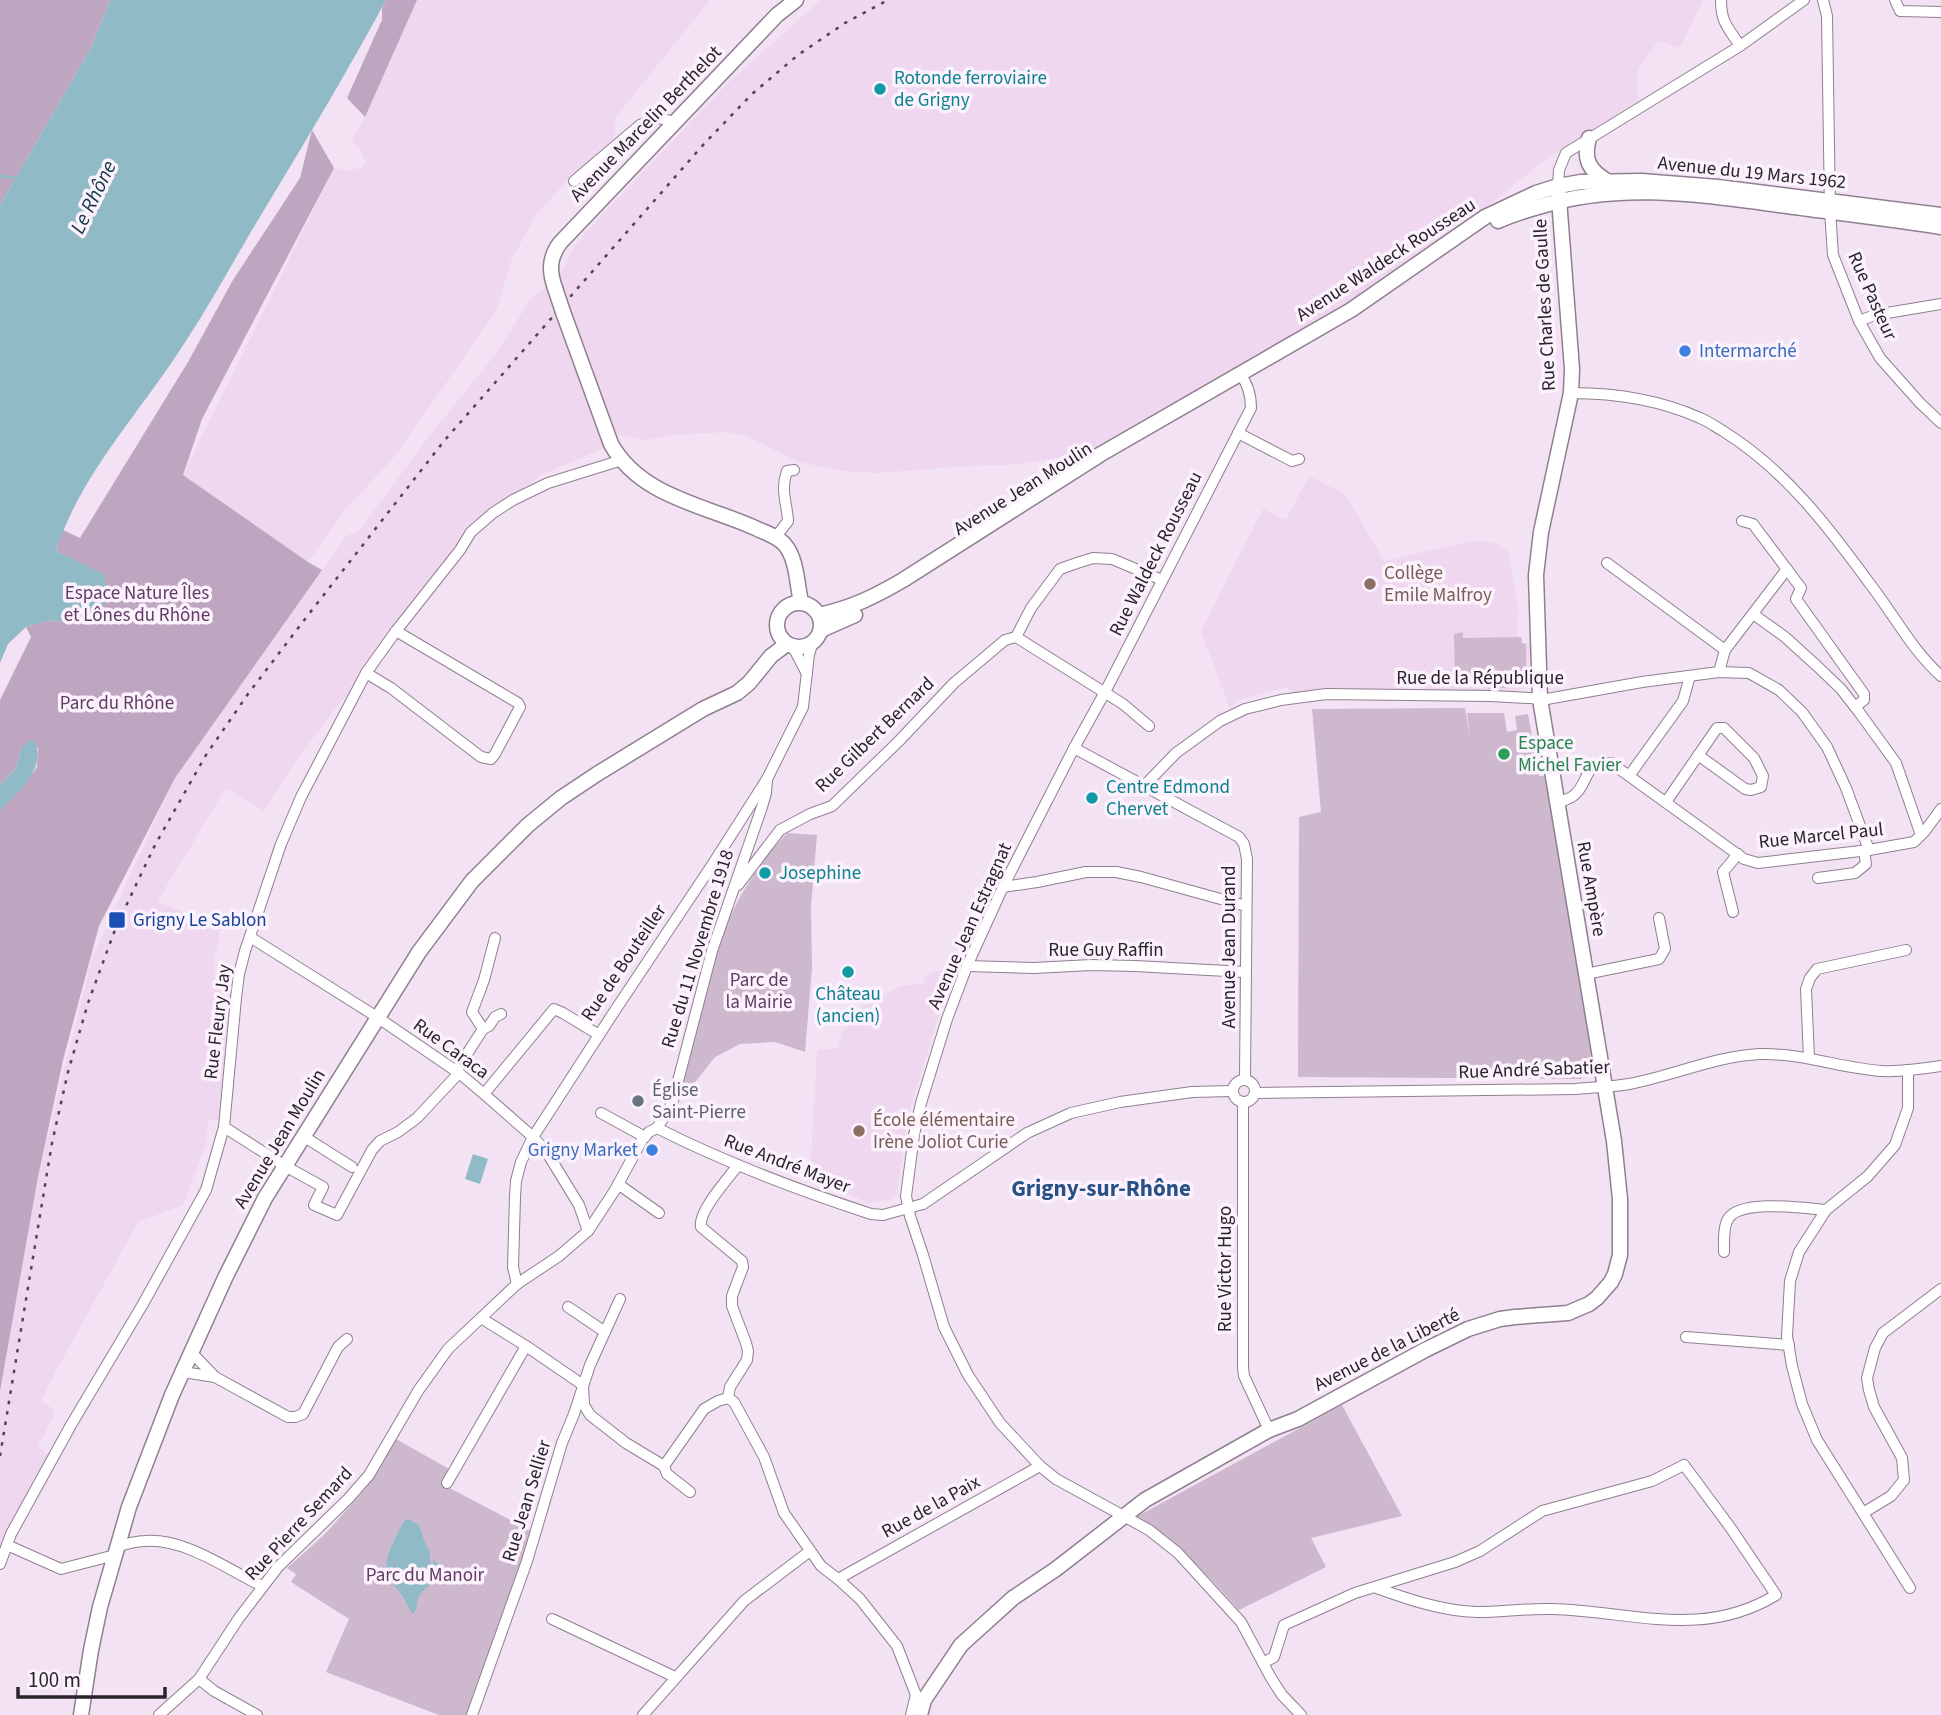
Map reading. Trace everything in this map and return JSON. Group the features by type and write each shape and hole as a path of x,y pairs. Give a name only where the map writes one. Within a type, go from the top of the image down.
{"main road":[{"name":"Avenue Marcelin Berthelot","path":"622,460 608,436 555,288 550,269 552,256 574,227 777,15 796,0"},
{"path":"1589,138 1586,150 1590,166 1595,173 1609,181"},
{"name":"Avenue du 19 Mars 1962","path":"1558,193 1581,182 1672,182 1831,206 1941,227"},
{"name":"Avenue du 19 Mars 1962","path":"1558,193 1594,195 1644,191 1941,215"},
{"name":"Avenue Waldeck Rousseau","path":"1242,378 1350,310 1485,217 1536,193 1558,193"},
{"name":"Rue Charles de Gaulle","path":"1540,699 1536,575 1541,531 1570,393 1572,369 1558,193"},
{"name":"Avenue Jean Moulin","path":"817,629 884,601 1023,509 1242,378"},
{"path":"622,460 659,490 746,524 785,545 791,555 794,604"},
{"path":"794,604 815,609 817,629 800,647 782,640 776,629 778,616 794,604"},
{"name":"Avenue Jean Moulin","path":"703,709 746,675 760,659 776,629"},
{"name":"Avenue Jean Moulin","path":"81,1715 100,1607 116,1550 129,1507 172,1395 265,1198 419,952 472,881 528,825 597,774 703,709 737,693 771,656 790,645"},
{"name":"Rue Ampère","path":"1540,699 1605,1087"},
{"name":"Avenue de la Liberté","path":"920,1715 923,1700 961,1645 1013,1598 1056,1569 1145,1500 1269,1430 1298,1419 1468,1329 1500,1319 1568,1313 1597,1298 1611,1282 1620,1255 1620,1199 1605,1087"}],"street":[{"path":"1721,0 1722,19 1740,46"},
{"name":"Rue Charles de Gaulle","path":"1558,193 1559,170 1566,153 1740,46 1804,0"},
{"name":"Rue Pasteur","path":"1823,0 1826,16 1833,255 1860,320 1880,358 1941,423"},
{"path":"1895,0 1900,11 1941,12"},
{"path":"574,181 640,125 659,118 675,122"},
{"path":"1860,320 1941,304"},
{"name":"Rue Waldeck Rousseau","path":"1074,748 1251,408 1251,397 1242,378"},
{"path":"1570,393 1643,399 1667,405 1702,418 1741,442 1803,498 1836,537 1917,650 1941,676"},
{"path":"1237,433 1292,461 1299,459"},
{"name":"Rue Fleury Jay","path":"0,1564 11,1534 71,1425 206,1191 224,1127 239,974 250,937 300,797 366,673 471,532 493,513 513,500 548,484 622,460"},
{"path":"775,538 789,521 783,496 783,481 787,471 794,470"},
{"path":"1742,521 1753,524 1801,588 1796,599 1864,694 1864,700 1855,707"},
{"name":"Rue Gilbert Bernard","path":"733,891 780,830 832,806 954,683 1005,640 1016,637 1031,608 1060,569 1093,558 1111,559 1162,580"},
{"path":"1607,564 1725,650"},
{"path":"1719,672 1725,650 1787,569"},
{"path":"1753,614 1817,666 1855,707 1896,763 1921,835"},
{"name":"Rue de Bouteiller","path":"517,1284 513,1267 516,1181 521,1162 533,1137 598,1035 686,906 767,779 803,708 809,654 817,629"},
{"path":"366,673 391,688 481,757 491,759 495,754 520,707 518,703 396,631"},
{"path":"1016,637 1123,704 1149,726"},
{"path":"790,645 807,674"},
{"name":"Rue de la République","path":"1144,786 1176,753 1220,721 1245,709 1280,699 1326,694 1540,699 1719,672 1749,673 1779,690 1802,712 1827,747 1842,778 1866,850"},
{"path":"1629,776 1683,701 1690,676"},
{"path":"1666,802 1698,755 1717,728 1724,728 1754,758 1763,776 1761,787 1745,789 1698,755"},
{"name":"Avenue Jean Durand","path":"1074,748 1242,840 1247,859 1245,1079"},
{"name":"Avenue Jean Estragnat","path":"1074,748 1003,887 967,966 947,1019 916,1123 906,1196 908,1209 944,1327 968,1375 1000,1423 1040,1466 1056,1479 1149,1530 1200,1575 1241,1622 1282,1695 1301,1715"},
{"name":"Rue Marcel Paul","path":"1557,803 1575,795 1591,768 1600,762 1611,763 1744,859 1758,863 1914,842 1921,835"},
{"name":"Rue du 11 Novembre 1918","path":"657,1128 672,1104 712,951 762,807 767,779"},
{"path":"1921,835 1941,809"},
{"path":"1818,878 1855,873 1866,864 1866,850"},
{"path":"1733,912 1723,872 1738,854"},
{"path":"1003,887 1086,872 1116,872 1246,906"},
{"path":"1586,974 1659,959 1665,949 1660,918"},
{"name":"Rue Caraca","path":"250,937 377,1017 458,1072 484,1094 546,1151 579,1205 588,1231"},
{"path":"483,1029 472,1012 495,938"},
{"path":"1809,1058 1806,989 1817,969 1906,950"},
{"name":"Rue Guy Raffin","path":"967,966 1034,968 1091,965 1245,972"},
{"path":"484,1094 554,1009 598,1035"},
{"path":"224,1127 323,1187 314,1205 337,1215 380,1140 418,1118 458,1072 483,1029 501,1014"},
{"name":"Rue André Sabatier","path":"1255,1093 1605,1087 1629,1084 1739,1056 1779,1054 1880,1071 1941,1066"},
{"path":"1908,1070 1908,1108 1895,1145 1868,1176 1826,1210 1799,1252 1790,1282 1787,1336 1802,1404 1817,1440 1910,1588"},
{"path":"1245,1079 1253,1084 1255,1093 1251,1100 1243,1102 1236,1099 1232,1091 1238,1081 1245,1079"},
{"path":"908,1209 923,1204 1027,1133 1071,1113 1119,1102 1192,1092 1232,1091"},
{"name":"Rue Victor Hugo","path":"1243,1102 1243,1367 1244,1376 1269,1430"},
{"path":"601,1113 645,1137 657,1128"},
{"name":"Rue André Mayer","path":"657,1128 698,1149 798,1190 871,1214 883,1215 908,1209"},
{"path":"303,1136 352,1167"},
{"name":"Rue Pierre Semard","path":"159,1715 199,1679 239,1618 278,1567 369,1475 418,1391 448,1349 517,1284 572,1246 588,1231 645,1137"},
{"path":"728,1398 730,1387 747,1360 748,1351 732,1306 732,1296 744,1267 741,1261 701,1227 700,1221 704,1211 738,1165"},
{"path":"618,1184 659,1213"},
{"path":"1724,1252 1726,1221 1732,1213 1740,1209 1791,1207 1826,1210"},
{"path":"1863,1513 1891,1496 1904,1480 1902,1458 1874,1407 1869,1390 1867,1378 1875,1348 1883,1333 1941,1289"},
{"name":"Rue Jean Sellier","path":"472,1715 527,1561 590,1365 620,1299"},
{"path":"568,1307 605,1332"},
{"path":"481,1318 583,1385 584,1405 590,1415 626,1443 664,1466 667,1474 690,1492"},
{"path":"1686,1338 1789,1345"},
{"path":"192,1353 215,1377 295,1418 303,1414 338,1347 347,1339"},
{"path":"447,1483 526,1346"},
{"path":"183,1372 215,1377"},
{"path":"664,1466 704,1409 728,1398"},
{"path":"728,1398 734,1402 764,1457 784,1513 821,1566 860,1599 897,1646 916,1695 911,1715"},
{"path":"1263,1663 1274,1657 1284,1625 1355,1593 1374,1587 1455,1562 1480,1551 1542,1511 1652,1481 1684,1465 1776,1595 1746,1610 1712,1619 1679,1622 1552,1609 1478,1612 1455,1610 1412,1601 1374,1587"},
{"name":"Rue de la Paix","path":"838,1578 1040,1466"},
{"path":"7,1545 61,1569 146,1541 172,1544 202,1554 262,1586"},
{"path":"643,1715 744,1601 810,1551"},
{"path":"552,1619 675,1677"},
{"path":"199,1679 214,1691 257,1715"}],"shaded area":[{"path":"417,0 710,0 616,117 614,139 575,172 535,216 511,261 497,310 395,456 345,510 308,562 183,475 334,168 348,171 363,167 366,162 358,146 351,142 365,117"},
{"path":"821,0 1703,0 1680,48 1658,41 1638,69 1638,101 1549,157 1384,283 1137,428 1090,450 1073,456 1008,465 877,473 844,471 799,462 746,436 728,432 674,435 646,440 619,435 609,446 543,474 476,520 364,675 297,760 264,811 226,788 157,902 221,926 214,954 215,989 236,991 223,1120 208,1120 206,1144 183,1205 138,1222 50,1382 41,1402 51,1407 54,1415 38,1447 53,1458 0,1567 0,1391 38,1177 92,958 175,778 346,536 359,531 430,435 494,356 531,299 563,269 574,247 588,230 727,84"},
{"name":"Collège Emile Malfroy","path":"1309,476 1345,494 1384,561 1472,541 1486,541 1500,545 1508,551 1519,614 1517,636 1521,637 1522,644 1530,643 1529,678 1523,688 1515,692 1425,691 1420,685 1411,685 1406,691 1292,693 1287,687 1236,701 1230,709 1201,631 1263,509 1286,520"},
{"name":"École élémentaire Irène Joliot Curie","path":"942,970 952,973 908,1115 897,1194 890,1199 869,1203 810,1178 817,1050 838,1048 842,1033 863,1006 901,986 923,984 925,977"}],"green space":[{"path":"0,0 110,0 91,48 0,205"},
{"path":"386,0 417,0 365,117 347,98 382,20 382,8"},
{"name":"Parc du Rhône","path":"312,130 334,168 202,419 183,475 322,570 175,778 99,926 63,1060 38,1177 0,1391 0,811 37,767 38,748 22,746 16,768 0,785 0,700 31,637 26,627 50,620 75,623 103,574 56,551 63,530 80,538 188,362 233,280 300,178"},
{"path":"1463,632 1463,638 1521,637 1522,643 1526,644 1526,673 1518,673 1518,680 1512,680 1513,687 1488,689 1488,680 1455,681 1454,634"},
{"path":"1465,708 1470,737 1467,713 1504,713 1507,732 1517,730 1515,716 1528,714 1539,776 1546,776 1594,1061 1581,1079 1298,1077 1299,817 1321,812 1312,709"},
{"name":"Parc de la Mairie","path":"787,833 817,835 811,906 812,968 805,1052 775,1042 740,1044 715,1057 691,1087 677,1094 689,1060 722,931 761,863"},
{"path":"1342,1405 1402,1516 1311,1538 1326,1567 1239,1610 1178,1548 1136,1517"},
{"name":"Parc du Manoir","path":"396,1439 449,1469 442,1484 533,1532 467,1715 439,1715 326,1672 349,1619 291,1582 296,1574 287,1568 325,1534 366,1488"}],"water":[{"name":"Le Rhône","path":"110,0 386,0 198,323 94,472 66,524 56,551 104,574 104,605 95,615 75,623 50,620 26,627 8,644 0,663 0,205 91,48"},
{"path":"33,739 37,749 35,769 0,811 0,785 16,768 22,746"},
{"path":"473,1154 488,1159 480,1184 465,1179"},
{"path":"407,1519 419,1525 429,1550 431,1565 433,1560 440,1565 442,1574 420,1595 413,1614 386,1571 391,1548"}],"waterway":[{"path":"0,176 16,178"}],"railway":[{"path":"0,1456 52,1143 68,1072 88,1003 116,927 155,845 206,755 248,694 444,441 703,145 752,94 798,55 845,23 888,0"}],"place":[{"name":"Rotonde ferroviaire de Grigny","path":"880,89"},
{"name":"Intermarché","path":"1685,351"},
{"name":"Collège Emile Malfroy","path":"1370,584"},
{"name":"Espace Michel Favier","path":"1504,754"},
{"name":"Centre Edmond Chervet","path":"1092,798"},
{"name":"Josephine","path":"765,873"},
{"name":"Grigny Le Sablon","path":"117,920"},
{"name":"Château (ancien)","path":"848,972"},
{"name":"Église Saint-Pierre","path":"638,1101"},
{"name":"École élémentaire Irène Joliot Curie","path":"859,1131"},
{"name":"Grigny Market","path":"652,1150"}],"district":[{"name":"Grigny-sur-Rhône","path":"1101,1188"}],"park label":[{"name":"Espace Nature Îles et Lônes du Rhône","path":"137,604"}]}
